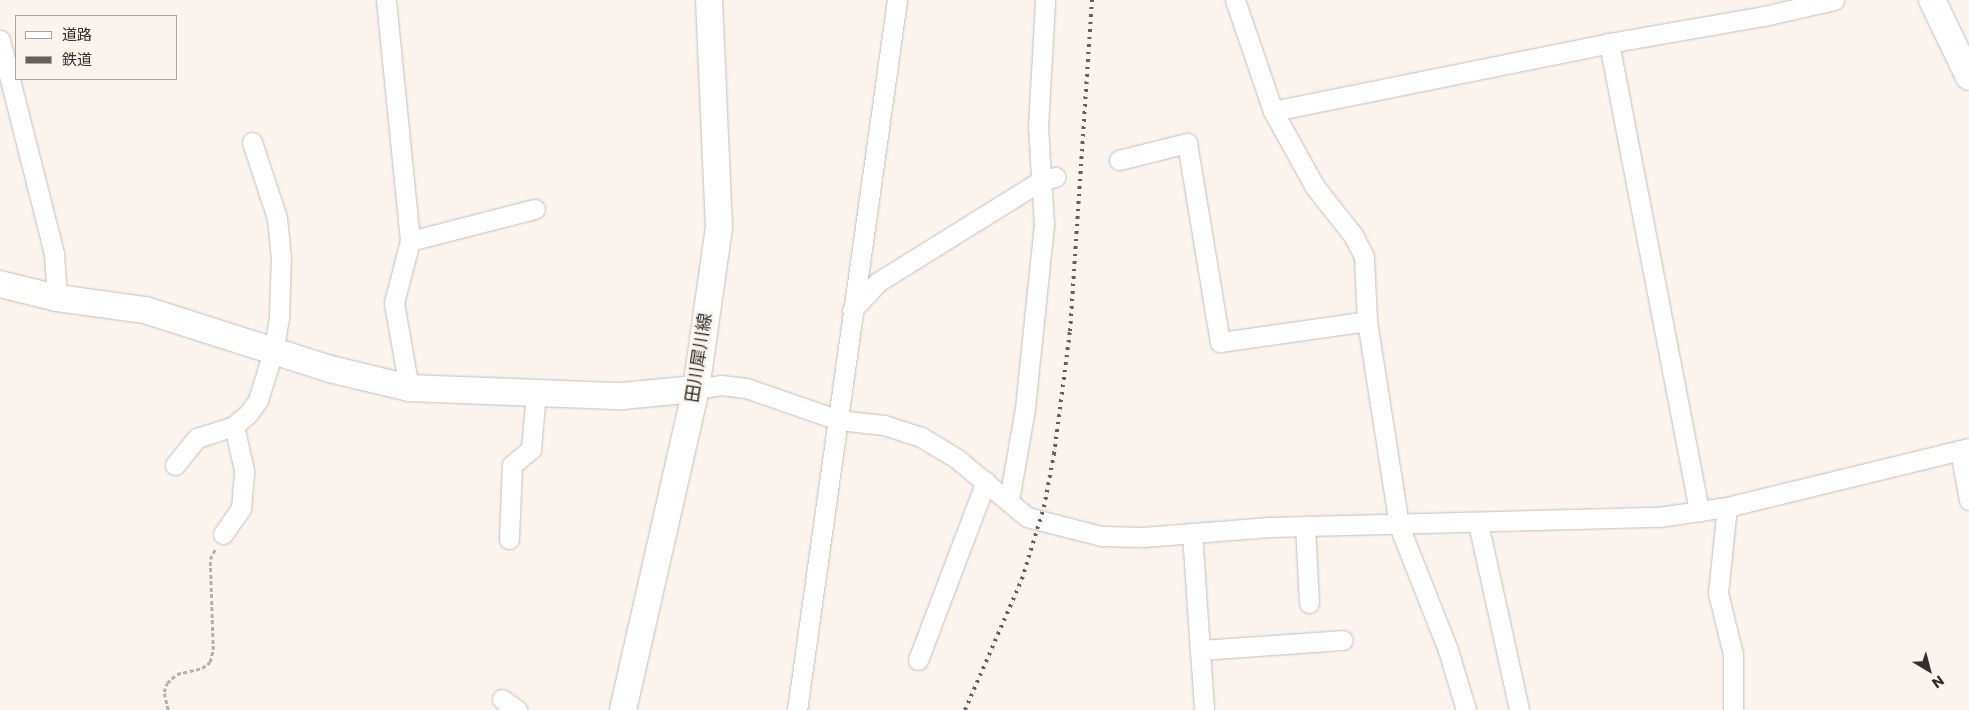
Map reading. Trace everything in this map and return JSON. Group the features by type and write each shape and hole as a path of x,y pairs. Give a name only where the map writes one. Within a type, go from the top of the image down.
{"street":[{"path":"386,0 410,242 394,303 409,388"},
{"name":"田川犀川線","path":"624,710 696,390 719,228 709,0"},
{"path":"797,710 897,0"},
{"path":"1008,500 1025,408 1048,179 1038,127 1045,0"},
{"path":"1234,0 1273,111 1315,187 1353,234 1364,257 1367,321 1399,526 1448,650 1466,710"},
{"path":"1273,111 1610,43 1764,16 1834,0"},
{"path":"1932,0 1969,77"},
{"path":"0,40 54,254 57,298"},
{"path":"1610,43 1699,511"},
{"path":"175,465 197,438 234,426 258,400 273,352 279,317 281,258 277,218 252,142"},
{"path":"1119,160 1187,143 1220,342 1367,321"},
{"path":"852,310 878,282 1048,179"},
{"path":"410,242 535,209"},
{"path":"0,284 57,298 145,310 273,352 409,388 622,396 696,390 721,384 746,388 839,420 884,425 921,438 986,481 1028,517 1101,536 1305,526 1399,526 1659,517 1727,507 1965,449 1969,500"},
{"path":"509,539 512,465 531,449 536,393"},
{"path":"223,534 241,508 244,470 234,426"},
{"path":"918,660 986,481"},
{"path":"1727,507 1718,593 1733,654 1733,710"},
{"path":"1478,523 1519,710"},
{"path":"1305,526 1309,603"},
{"path":"1192,533 1204,710"},
{"path":"1200,650 1343,640"},
{"path":"502,698 517,710"}],"path":[{"path":"168,710 164,692 166,683 177,674 202,668 210,662 213,650 210,559 223,534"}],"railway":[{"path":"965,710 1022,579 1044,507 1054,454 1070,331 1092,0"}]}
